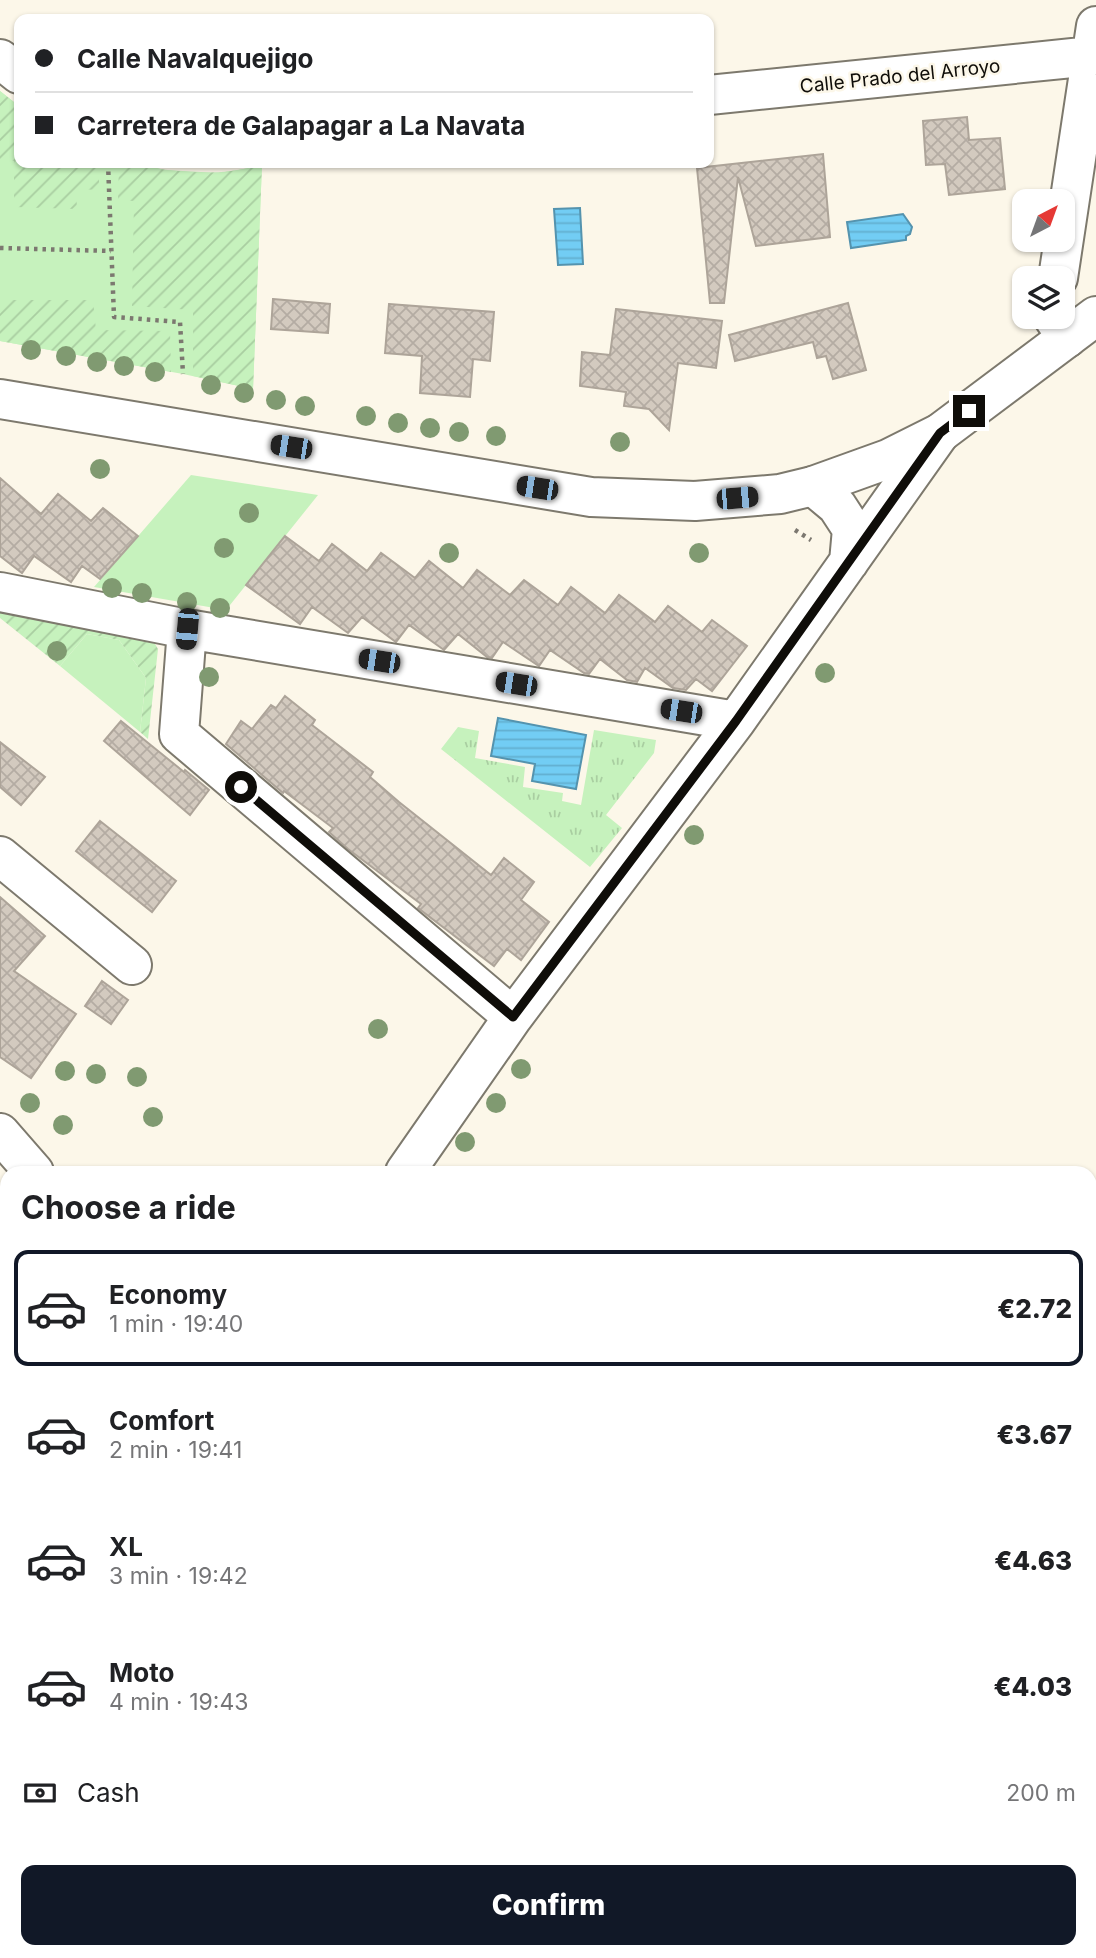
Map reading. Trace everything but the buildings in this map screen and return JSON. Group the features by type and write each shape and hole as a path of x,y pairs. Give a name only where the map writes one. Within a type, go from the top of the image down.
{"street":[{"name":"Calle Prado del Arroyo","path":"714,94 1094,41"},
{"path":"1060,266 1094,41"},
{"path":"0,399 591,497 695,501 780,494 813,486 888,459 940,433 1066,329"},
{"path":"409,1166 513,1017 736,721 940,433"},
{"path":"813,486 837,506 852,529 849,562"},
{"path":"0,592 187,629 736,721"},
{"path":"187,629 179,734 513,1017"},
{"path":"0,856 132,965"},
{"path":"0,1133 29,1166"}],"path":[{"path":"108,168 114,317 180,322 183,374"},
{"path":"0,248 111,251"}],"green space":[{"path":"0,91 14,102 14,168 157,168 219,173 262,168 253,389 0,341"},
{"path":"0,91 14,102 14,161 0,159"},
{"path":"14,168 99,168 99,190 76,189 77,209 14,207"},
{"path":"119,168 204,172 262,168 253,389 193,376 193,310 132,306 134,201 118,200"},
{"path":"0,300 93,300 96,330 170,331 171,372 0,341"},
{"path":"191,475 318,495 226,610 94,587"},
{"path":"0,611 155,644 158,649 148,739 140,732 146,678 119,640 87,634 60,666 0,618"},
{"path":"87,634 119,640 146,678 140,732 60,666"},
{"path":"458,727 479,731 475,758 525,767 523,787 563,793 562,801 581,805 594,730 656,740 654,753 606,815 622,828 590,867 441,749"}],"water":[{"path":"580,208 583,264 558,265 554,209"},
{"path":"903,214 912,227 906,240 851,248 847,222"},
{"path":"498,718 586,735 576,789 532,781 535,764 491,756"}],"route":[{"path":"241,787 513,1017 736,721 940,433 969,411"}]}
